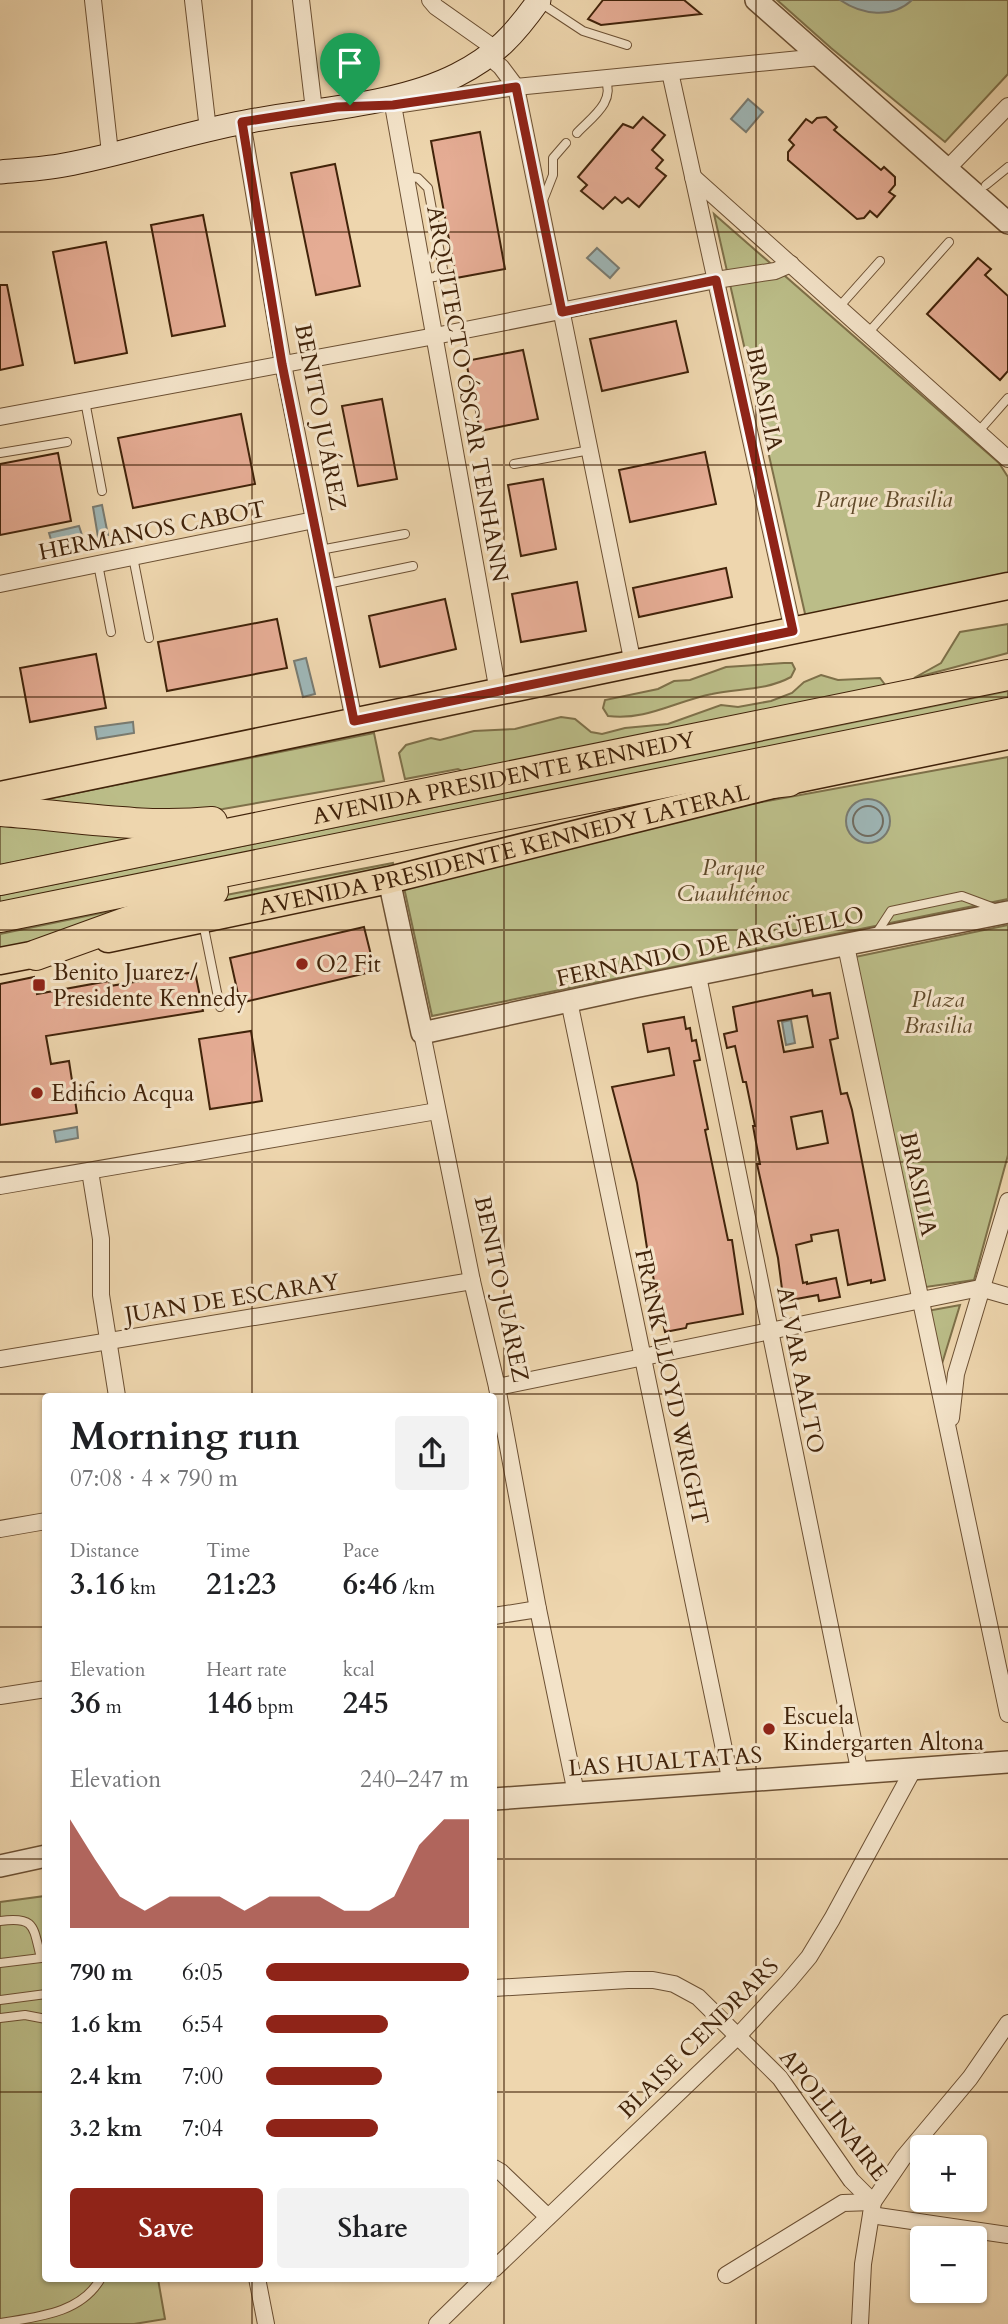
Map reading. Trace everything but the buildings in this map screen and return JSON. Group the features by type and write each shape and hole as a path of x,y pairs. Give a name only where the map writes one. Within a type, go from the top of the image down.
{"highway":[{"name":"AVENIDA PRESIDENTE KENNEDY","path":"0,880 1008,675"},
{"name":"AVENIDA PRESIDENTE KENNEDY","path":"0,917 1008,713"},
{"path":"528,809 789,781"},
{"path":"0,811 182,825 358,808"},
{"path":"36,955 188,899 341,849"}],"main road":[{"path":"0,172 63,165 242,122 350,105 425,88 458,75 492,53 519,28 538,0"},
{"path":"0,795 1008,586"},
{"name":"AVENIDA PRESIDENTE KENNEDY LATERAL","path":"0,961 389,880 789,781 1008,736"}],"street":[{"path":"93,0 110,153"},
{"path":"193,0 208,130"},
{"path":"301,0 314,110"},
{"path":"430,0 492,53 516,87 633,664"},
{"path":"756,0 1008,223"},
{"path":"350,105 393,105 516,87 820,57"},
{"name":"BRASILIA","path":"670,72 793,631"},
{"name":"ARQUITECTO ÓSCAR TENHANN","path":"393,105 498,691"},
{"path":"947,169 1008,106"},
{"name":"BENITO JUÁREZ","path":"242,122 282,364 354,721"},
{"path":"693,177 1008,459"},
{"path":"0,417 775,271 791,264"},
{"name":"HERMANOS CABOT","path":"0,584 313,520"},
{"name":"BENITO JUÁREZ","path":"389,880 472,1281 497,1387 501,1448 576,1793"},
{"name":"FERNANDO DE ARGÜELLO","path":"422,1034 569,1001 1007,912"},
{"name":"BRASILIA","path":"846,946 1008,1714"},
{"name":"ALVAR AALTO","path":"698,976 860,1774"},
{"name":"FRANK LLOYD WRIGHT","path":"569,1001 732,1783"},
{"path":"0,1186 437,1111"},
{"path":"90,1171 101,1239 101,1295 116,1393"},
{"name":"BRASILIA","path":"949,1431 956,1374 1008,1201"},
{"name":"JUAN DE ESCARAY","path":"0,1359 472,1281"},
{"path":"497,1387 980,1289 1008,1296"},
{"path":"0,1529 42,1522"},
{"path":"497,1616 538,1609"},
{"path":"0,1696 42,1690"},
{"name":"LAS HUALTATAS","path":"497,1799 1008,1762"},
{"name":"BLAISE CENDRARS","path":"497,2266 738,2036 809,1957 877,1841 914,1770"},
{"path":"0,1866 42,1857"},
{"name":"APOLLINAIRE","path":"497,1988 628,1980 664,1982 687,1989 780,2078 872,2208"},
{"path":"860,2324 863,2264 872,2208 903,2158 1002,2045 1008,2023"},
{"path":"497,2170 548,2217"},
{"path":"726,2275 843,2203 1008,2235"},
{"path":"258,2282 266,2324"},
{"path":"437,2324 480,2282"}],"lane":[{"path":"538,0 583,31 627,45"},
{"path":"577,132 597,115 606,101 610,88 605,78"},
{"path":"540,206 553,175 553,158 566,143"},
{"path":"986,185 1008,167"},
{"path":"868,334 948,242"},
{"path":"839,307 880,261"},
{"path":"978,432 1008,398"},
{"path":"85,401 102,491"},
{"path":"0,453 67,442"},
{"path":"514,464 590,450"},
{"path":"320,550 405,534"},
{"path":"133,557 149,638"},
{"path":"98,564 111,632"},
{"path":"326,584 413,566"},
{"path":"202,920 220,1007"},
{"path":"0,1920 19,1918 28,1921 34,1930 42,1955"},
{"path":"0,1963 42,1958"},
{"path":"0,2000 42,1995"},
{"path":"0,2018 25,2015 42,2017"},
{"path":"0,2323 54,2314 79,2302 95,2289 99,2282"}],"green space":[{"path":"777,0 1008,0 1008,74 945,142"},
{"name":"Parque Brasilia","path":"714,214 999,463 1008,477 1008,575 806,618"},
{"path":"1008,624 1008,653 914,678 941,663 960,632"},
{"path":"792,663 795,669 791,677 771,685 712,694 635,716 608,716 603,708 605,700 658,689 674,681 690,680 726,667"},
{"path":"821,675 838,680 880,678 886,686 464,772 458,769 405,779 399,753 406,745 431,738 440,740 474,731 515,729 561,717 575,719 591,732 602,734 625,728 668,724 721,705 738,707 771,701 792,693 804,682"},
{"path":"1008,691 1008,699 0,903 0,895"},
{"path":"374,733 384,781 223,809 182,812 36,801"},
{"name":"Parque Cuauhtémoc","path":"1008,757 1008,899 432,1016 403,883 718,810"},
{"path":"0,820 161,832 0,865"},
{"path":"393,863 395,870 160,914 226,895"},
{"path":"120,909 49,939 0,948 0,934"},
{"name":"Plaza Brasilia","path":"1008,925 1008,1155 974,1280 926,1287 855,957"},
{"path":"960,1305 941,1367 927,1311"},
{"path":"42,1896 42,2282 159,2282 165,2319 134,2324 0,2324 0,1902"}],"water":[{"path":"840,0 912,0 895,10 877,13 858,9"},
{"path":"748,99 763,112 746,132 731,119"},
{"path":"597,248 619,268 610,278 587,258"},
{"path":"102,505 108,535 98,537 93,507"},
{"path":"79,526 82,535 52,543 49,533"},
{"path":"306,658 315,694 303,697 294,661"},
{"path":"133,722 134,733 97,739 95,727"},
{"path":"868,799 883,806 890,821 883,836 868,843 853,836 846,821 853,806"},
{"path":"791,1020 795,1043 786,1045 782,1022"},
{"path":"77,1127 78,1138 56,1142 54,1131"}],"place":[{"name":"O2 Fit","path":"302,964"},
{"name":"Benito Juarez / Presidente Kennedy","path":"39,985"},
{"name":"Edificio Acqua","path":"37,1093"},
{"name":"Escuela Kindergarten Altona","path":"769,1729"}],"route":[{"path":"516,87 562,312 716,280 793,631 354,721 282,364 242,122 350,105 393,105 516,87"}]}
